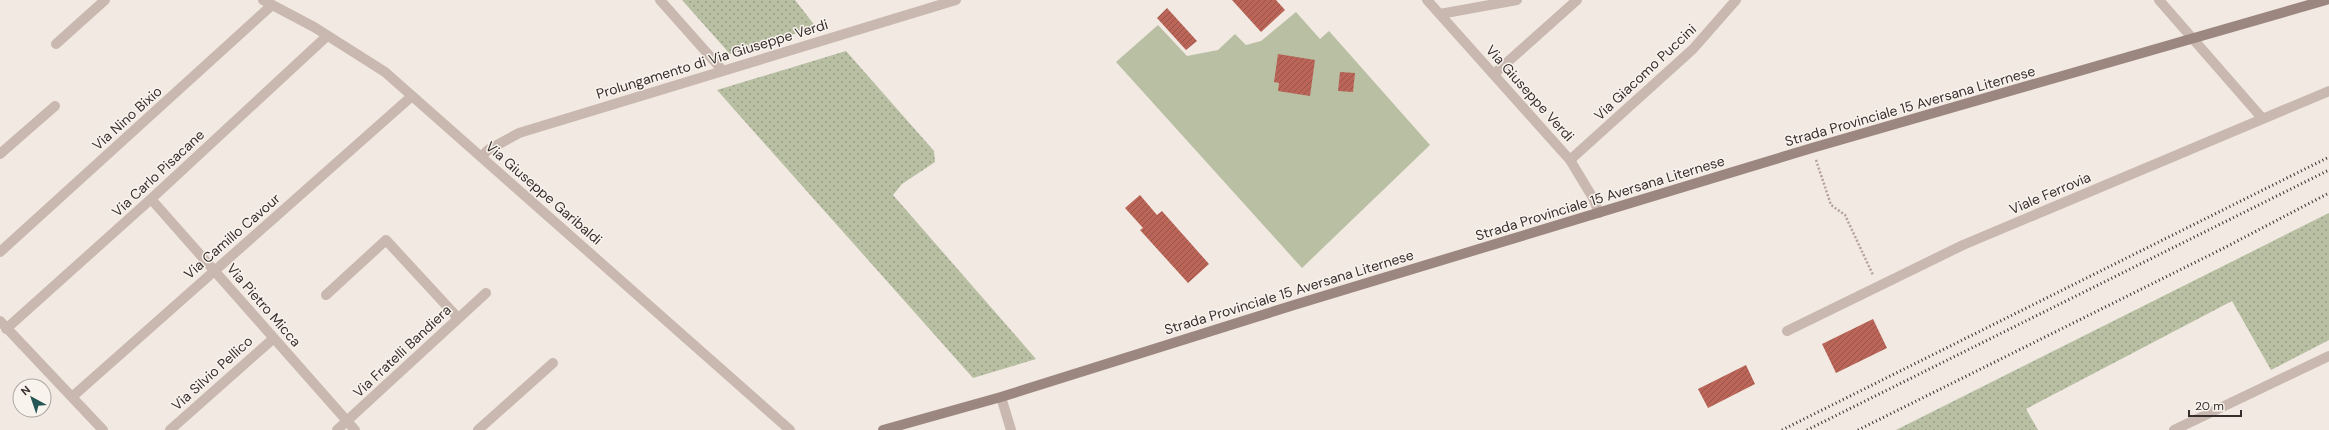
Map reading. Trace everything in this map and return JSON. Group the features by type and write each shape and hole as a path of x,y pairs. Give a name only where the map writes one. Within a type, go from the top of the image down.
{"main road":[{"name":"Strada Provinciale 15 Aversana Liternese","path":"883,430 1001,397 1294,304 1812,148 2323,0"}],"street":[{"path":"56,44 105,0"},
{"path":"660,0 722,71"},
{"name":"Prolungamento di Via Giuseppe Verdi","path":"481,157 488,150 519,132 956,0"},
{"name":"Via Giuseppe Verdi","path":"1428,0 1570,160 1589,191 1599,213"},
{"path":"1440,14 1517,0"},
{"path":"1494,74 1577,0"},
{"name":"Via Giacomo Puccini","path":"1570,160 1693,49 1736,0"},
{"path":"2159,0 2191,39 2262,118"},
{"name":"Via Giuseppe Garibaldi","path":"268,2 385,72 790,430"},
{"name":"Via Nino Bixio","path":"0,252 268,2"},
{"name":"Via Carlo Pisacane","path":"3,325 151,199 327,36"},
{"name":"Viale Ferrovia","path":"1787,331 1963,245 2329,91"},
{"name":"Via Camillo Cavour","path":"72,397 412,96"},
{"path":"0,154 55,106"},
{"name":"Via Pietro Micca","path":"151,199 356,430"},
{"path":"326,295 386,240 458,318"},
{"name":"Via Fratelli Bandiera","path":"338,430 486,293"},
{"path":"3,325 103,430"},
{"name":"Via Silvio Pellico","path":"170,430 274,338"},
{"path":"2174,430 2329,356"},
{"path":"478,430 553,363"},
{"path":"1001,397 1010,430"}],"path":[{"path":"1812,148 1831,205 1845,215 1878,286"}],"green space":[{"path":"682,0 795,0 816,27 730,54"},
{"path":"1296,12 1320,39 1329,31 1430,145 1302,268 1116,62 1158,25 1187,56 1218,50 1235,34 1246,45 1261,41"},
{"path":"846,51 934,151 935,162 902,184 893,195 1036,359 973,378 717,90"},
{"path":"2329,213 2329,340 2271,370 2232,301 2026,409 2038,430 1896,430"}],"building":[{"path":"1232,0 1276,0 1285,10 1261,32"},
{"path":"1167,8 1197,41 1186,50 1157,18"},
{"path":"1278,54 1315,60 1310,96 1278,91 1279,83 1274,82"},
{"path":"1340,72 1355,73 1353,92 1338,91"},
{"path":"1140,195 1157,215 1162,211 1209,264 1188,283 1140,230 1143,228 1125,208"},
{"path":"1873,319 1887,348 1836,373 1822,344"},
{"path":"1746,365 1755,384 1708,408 1698,389"}],"railway":[{"path":"1782,430 2329,157"},
{"path":"1807,430 2329,170"},
{"path":"1858,430 2222,249 2329,193"}]}
